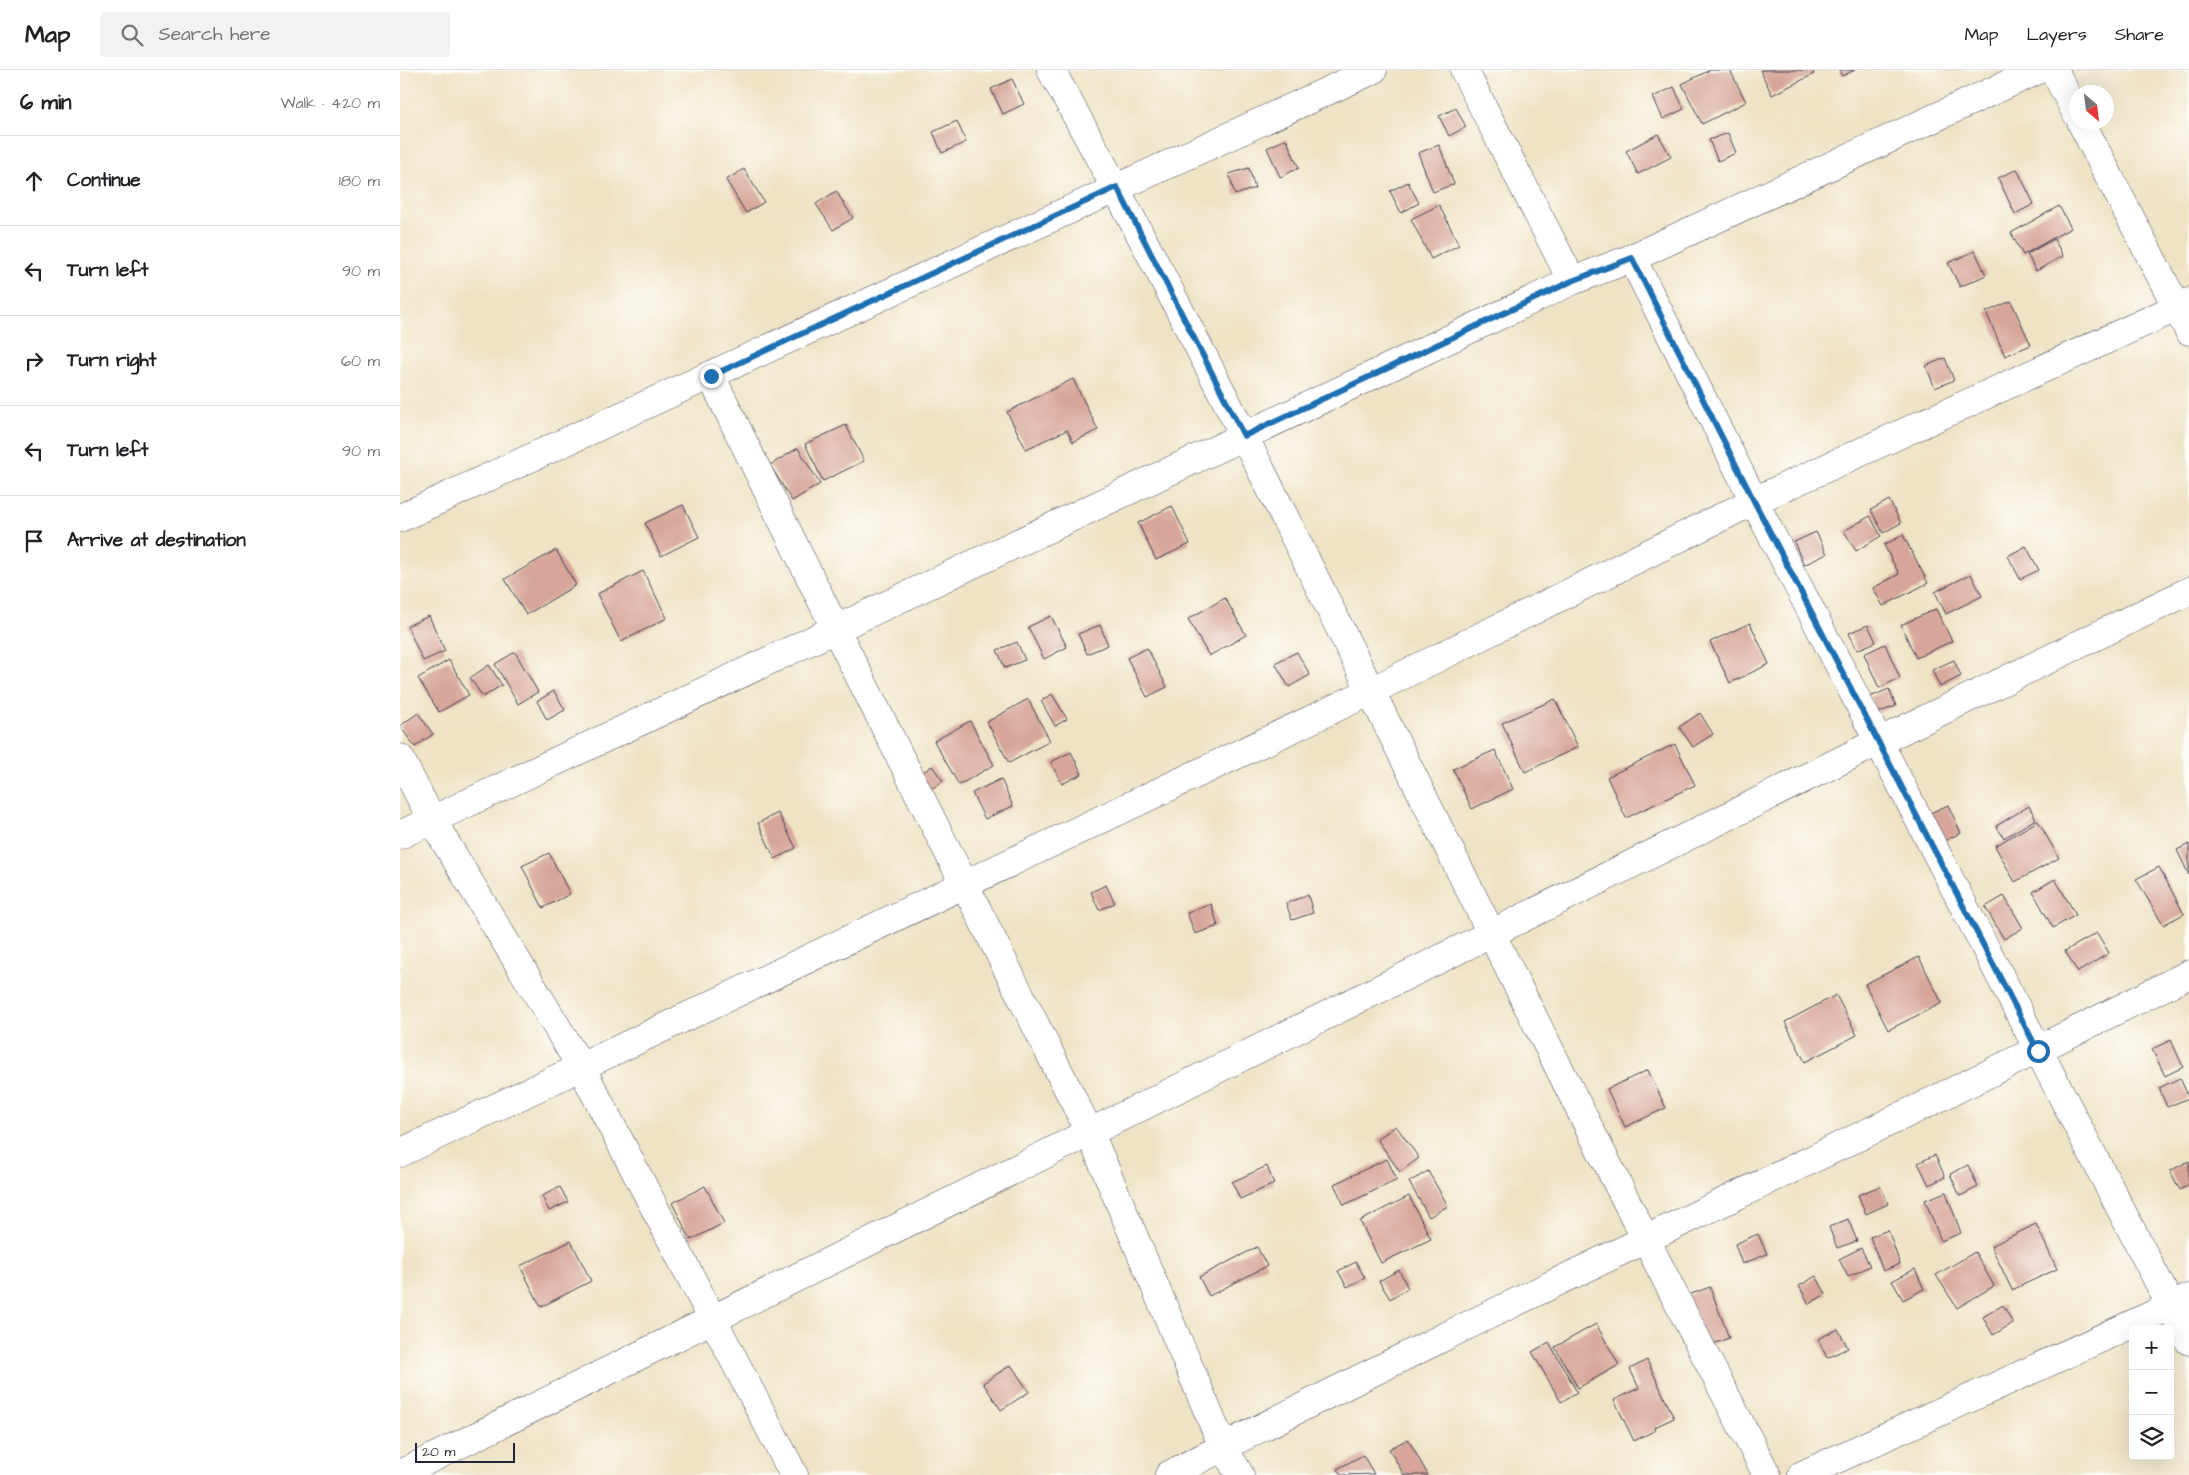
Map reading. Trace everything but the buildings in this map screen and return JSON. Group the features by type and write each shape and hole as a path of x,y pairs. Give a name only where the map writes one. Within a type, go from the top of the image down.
{"street":[{"path":"1051,70 1117,187 1244,436 1645,1240 1767,1475"},
{"path":"400,518 1373,70"},
{"path":"1464,70 1572,281"},
{"path":"400,835 1572,281 1632,258 2038,70"},
{"path":"2054,70 2069,100"},
{"path":"400,1153 1371,691 1754,501 2185,314 2085,130"},
{"path":"1632,258 1754,501 2038,1051 2180,1302 2189,1341"},
{"path":"711,376 836,630 1090,1133 1223,1447 1240,1475"},
{"path":"400,1474 1878,742 2189,591"},
{"path":"400,758 432,820 581,1067 794,1475"},
{"path":"1168,1475 1645,1240 2038,1051 2189,974"},
{"path":"1802,1475 2180,1302"}],"route":[{"path":"711,376 1117,187 1244,436 1572,281 1632,258 1754,501 2038,1051"}]}
